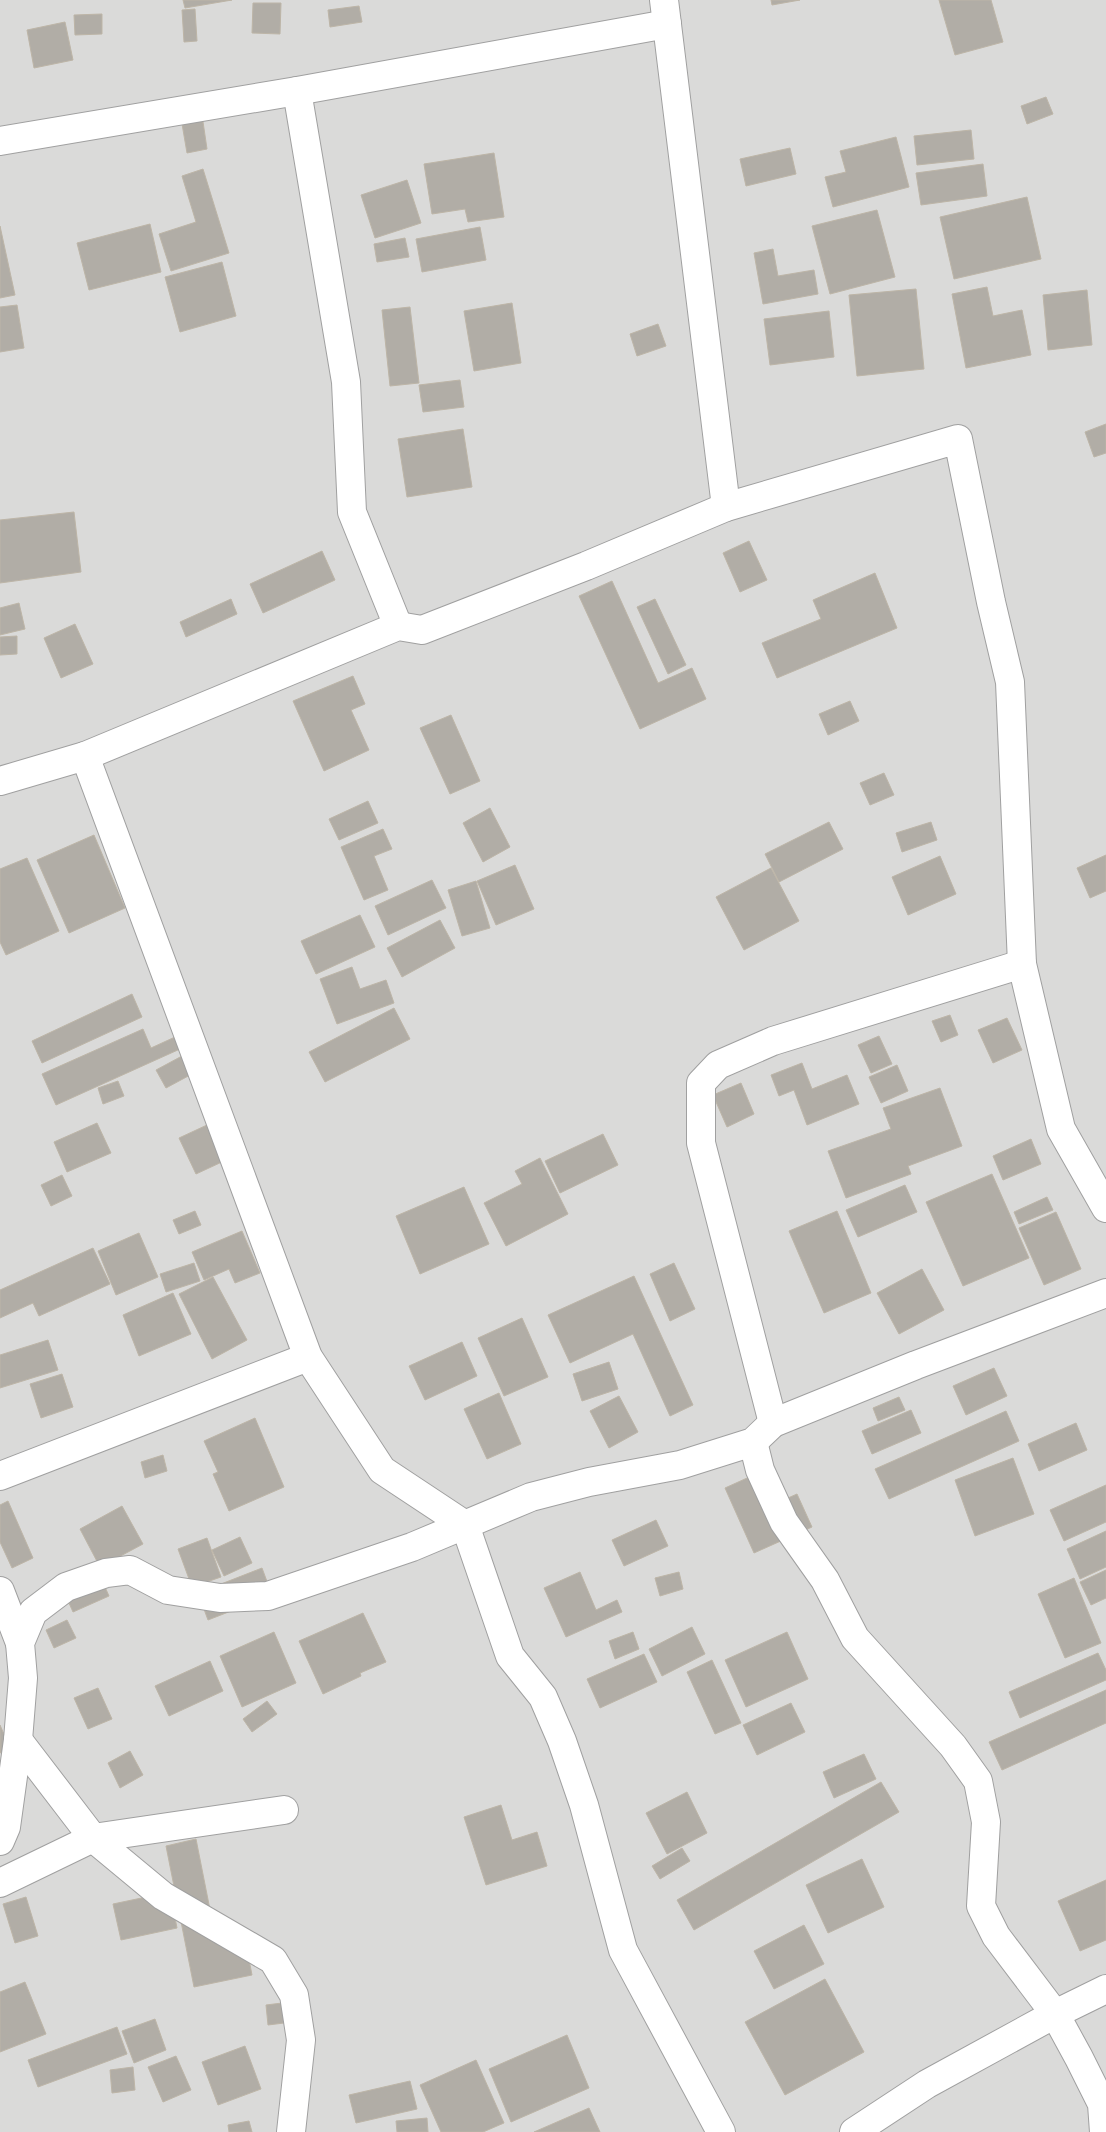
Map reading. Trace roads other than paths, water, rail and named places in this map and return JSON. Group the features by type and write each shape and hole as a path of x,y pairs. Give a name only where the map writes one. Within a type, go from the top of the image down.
{"street":[{"path":"0,140 298,91 666,12 726,507"},
{"path":"298,91 346,382 352,512 398,626"},
{"path":"0,781 85,756 398,626 422,630 586,566 726,507 958,439 991,602 1010,682 1022,964 1061,1129 1106,1208"},
{"path":"85,756 308,1357 382,1470 465,1524 510,1656 543,1698 562,1741 584,1805 623,1950 721,2132"},
{"path":"773,1423 701,1143 701,1083 718,1065 773,1041 1022,964"},
{"path":"20,1643 33,1612 66,1587 106,1573 130,1570 168,1590 220,1598 268,1596 412,1547 531,1497 589,1482 680,1465 753,1442 773,1423 916,1365 1106,1293"},
{"path":"0,1476 308,1357"},
{"path":"753,1442 760,1470 784,1522 825,1580 855,1638 952,1746 978,1781 986,1822 981,1906 996,1936 1055,2014 1102,2104 1104,2132"},
{"path":"0,1591 20,1643 23,1678 18,1740 6,1827 0,1841"},
{"path":"18,1740 93,1838 163,1896 273,1960 294,1995 301,2040 291,2132"},
{"path":"0,1884 93,1838 284,1810"},
{"path":"854,2132 927,2084 1055,2014 1106,1989"}]}
